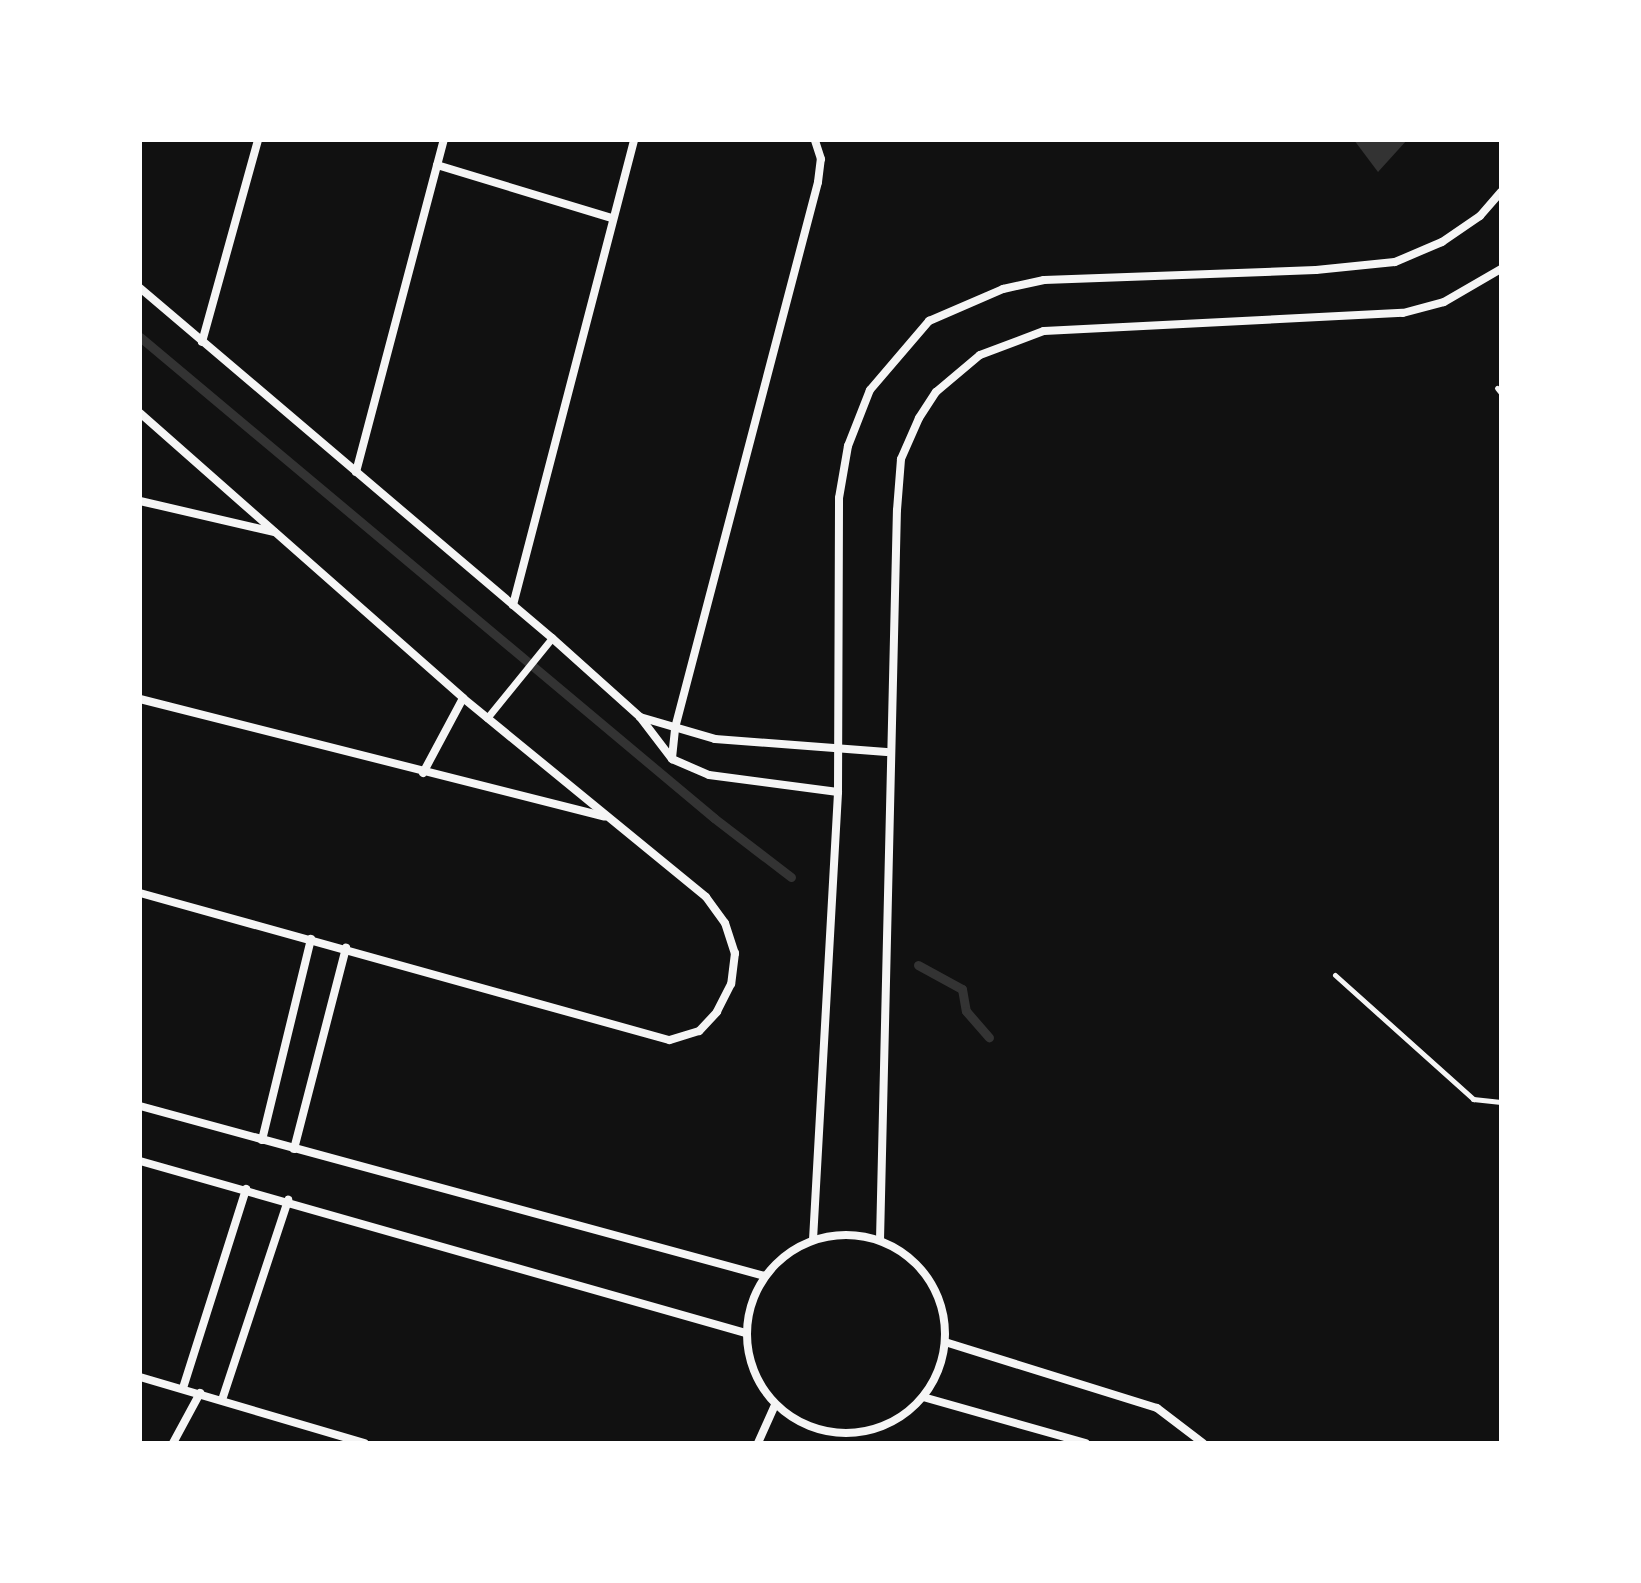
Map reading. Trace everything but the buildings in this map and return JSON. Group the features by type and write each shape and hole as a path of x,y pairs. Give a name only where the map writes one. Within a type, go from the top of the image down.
{"street":[{"path":"202,342 258,140"},
{"path":"356,472 444,140"},
{"path":"513,605 611,218 634,140"},
{"path":"672,759 675,728 818,182 821,159 815,140"},
{"path":"437,165 611,218"},
{"path":"813,1240 838,792 839,498 848,446 870,390 929,321 1003,289 1044,280 1316,270 1395,262 1442,242 1480,216 1501,192"},
{"path":"880,1240 887,752 901,459 936,392 968,364 1005,342 1044,331 1403,313 1444,302 1501,269"},
{"path":"140,288 552,638 640,717 672,759 709,775 838,792"},
{"path":"140,413 463,698 706,897 725,923 735,953 731,984 717,1012 699,1031 669,1040 140,893"},
{"path":"140,501 275,532"},
{"path":"487,718 552,638"},
{"path":"423,773 463,698"},
{"path":"140,699 423,773 609,817"},
{"path":"640,717 715,739 887,752"},
{"path":"262,1140 311,939"},
{"path":"294,1149 346,948"},
{"path":"140,1106 765,1276"},
{"path":"140,1161 288,1200 746,1333"},
{"path":"183,1388 246,1189"},
{"path":"222,1400 288,1200"},
{"path":"846,1234 880,1240 903,1251 936,1291 945,1342 938,1371 923,1397 899,1419 868,1432 836,1434 803,1425 775,1405 753,1371 746,1333 751,1303 765,1276 795,1248 813,1240 846,1234"},
{"path":"945,1342 1157,1408 1203,1443"},
{"path":"140,1377 364,1443"},
{"path":"173,1443 200,1393"},
{"path":"923,1397 1086,1443"},
{"path":"758,1443 775,1405"},
{"path":"832,1443 836,1434"}],"path":[{"path":"1335,975 1473,1099 1501,1102"}],"shaded area":[{"path":"1354,140 1407,140 1378,172"}],"waterway":[{"path":"140,337 714,818 791,877"},
{"path":"918,965 962,989 966,1011 989,1037"}]}
